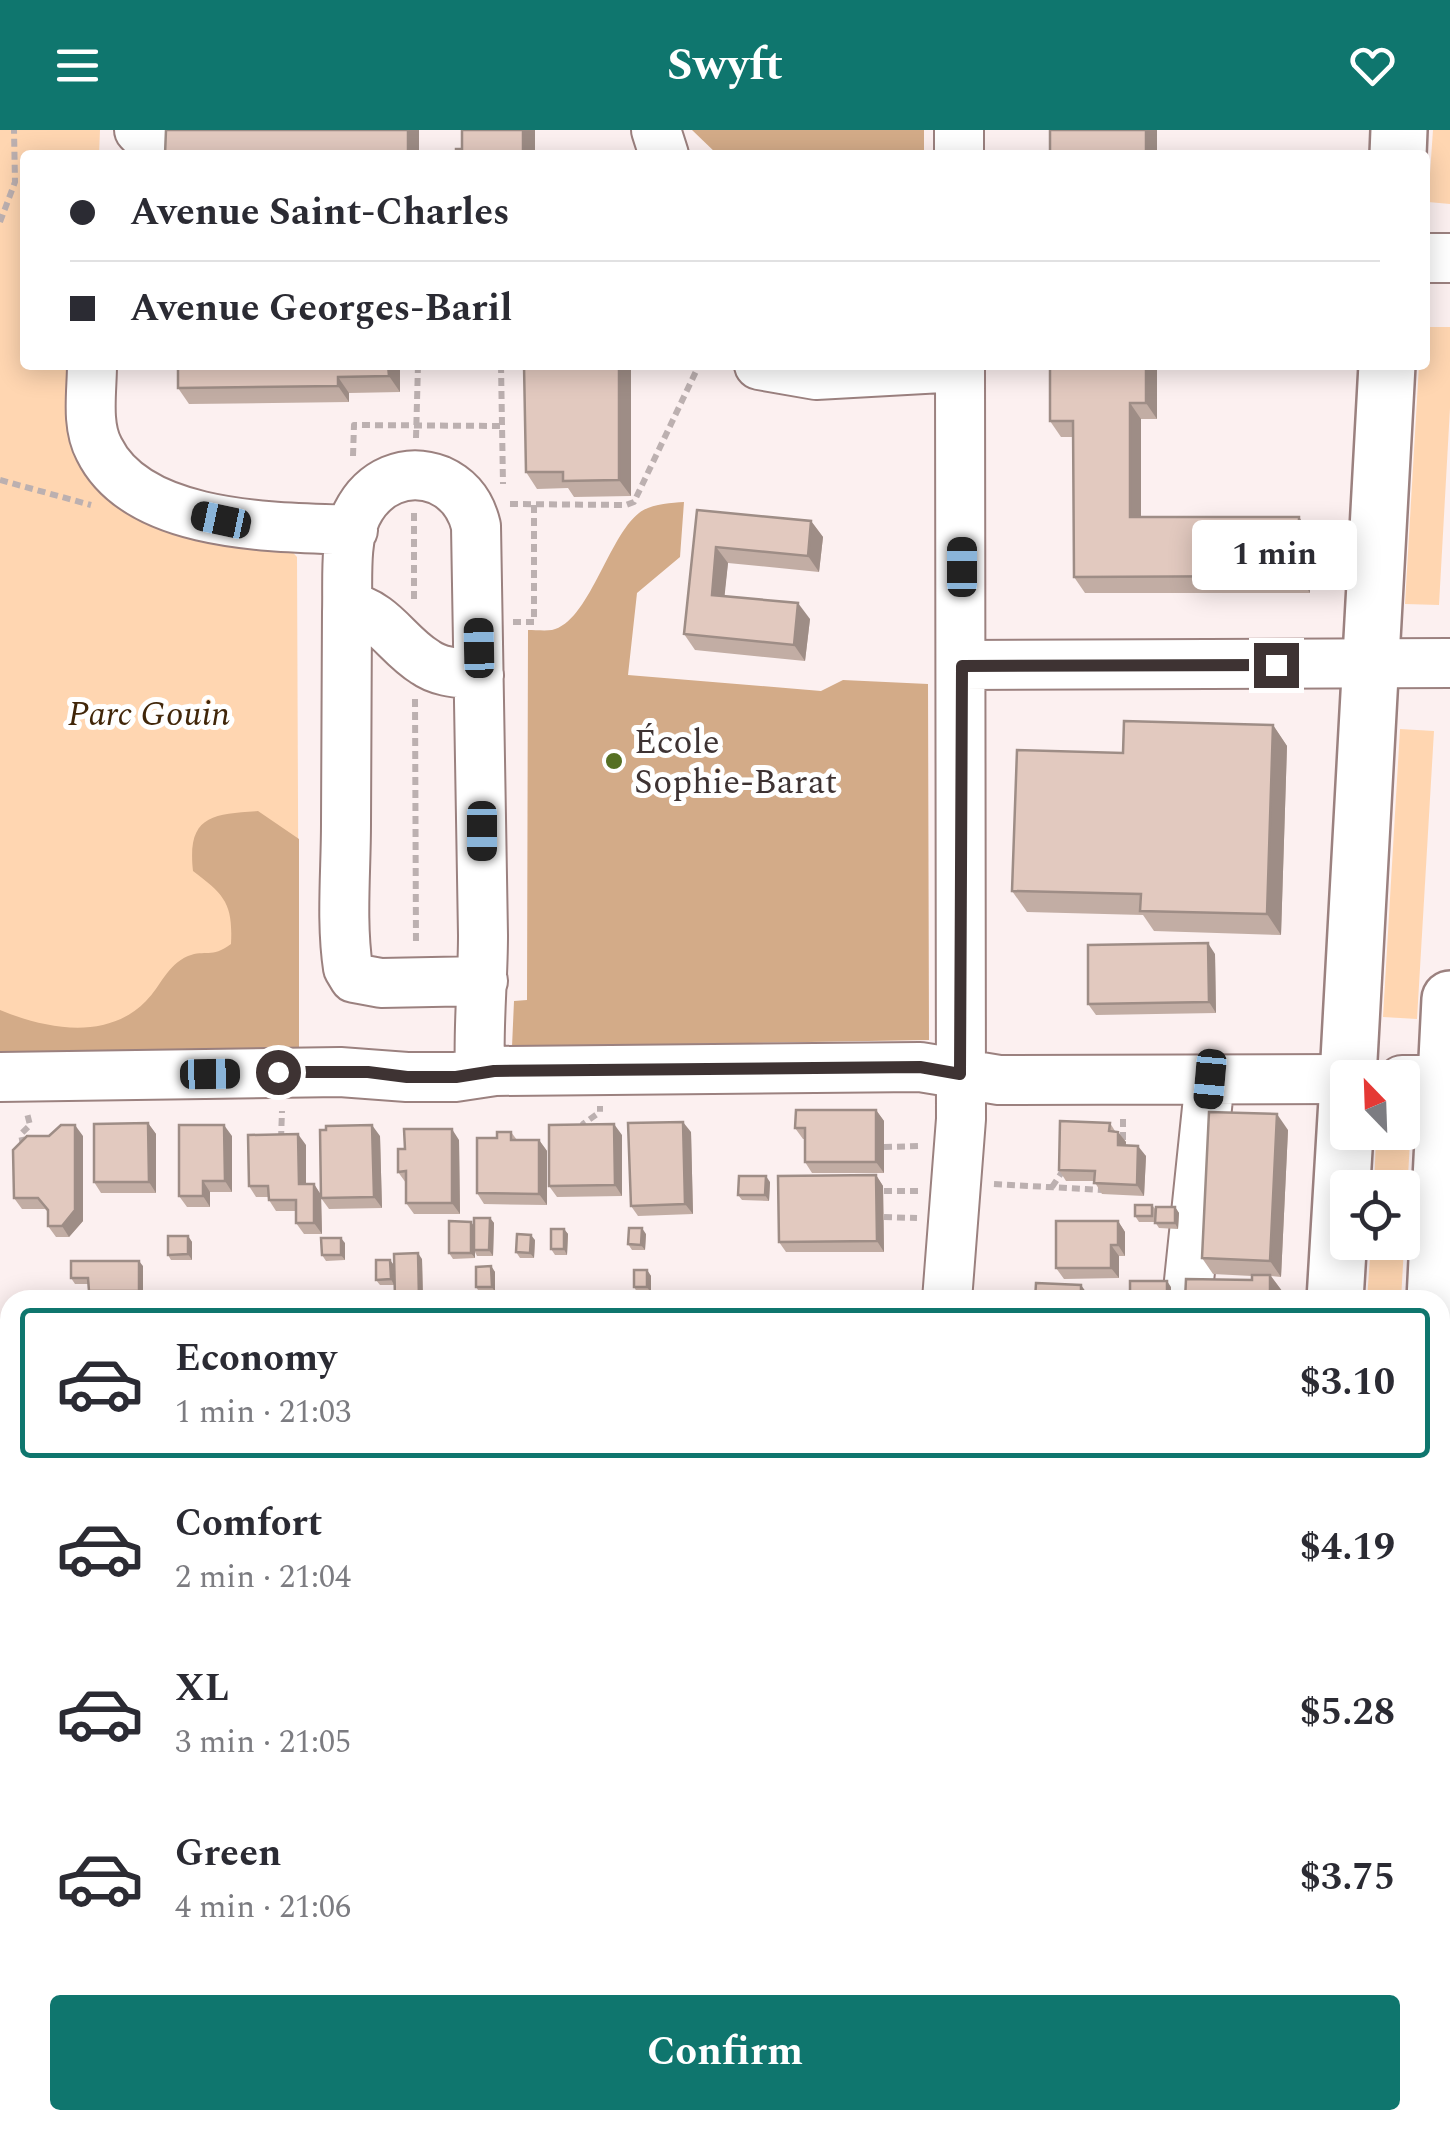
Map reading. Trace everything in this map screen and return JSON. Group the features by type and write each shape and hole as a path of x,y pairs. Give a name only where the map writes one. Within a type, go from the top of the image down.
{"main road":[{"path":"1349,1060 1388,370"},
{"path":"1436,1290 1433,1080 1450,999"},
{"path":"1336,1290 1344,1150"}],"street":[{"path":"139,130 158,150"},
{"path":"92,370 91,409 97,447 106,462 134,487 178,510 221,520 353,530"},
{"path":"788,370 816,375 896,370"},
{"path":"948,1290 960,1138 960,370"},
{"path":"480,1072 478,1000 483,982 476,526 463,498 448,485 415,474 390,480 363,504 353,530 348,608 346,938 350,973 380,984 483,982"},
{"path":"348,608 372,614 423,662 454,673 480,675"},
{"path":"962,666 1450,663"},
{"path":"13,1092 340,1072 439,1077 480,1072 920,1067 999,1080 1330,1080"},
{"path":"1188,1290 1210,1079"}],"path":[{"path":"0,222 15,182 14,130"},
{"path":"416,449 418,370"},
{"path":"501,370 503,485"},
{"path":"503,504 634,502 697,370"},
{"path":"416,424 502,426"},
{"path":"414,502 414,610"},
{"path":"479,622 534,622 534,504"},
{"path":"415,682 416,962"},
{"path":"13,1092 30,1126 20,1140 28,1153"},
{"path":"281,1145 283,1094"},
{"path":"1123,1110 1123,1142"},
{"path":"884,1147 935,1145"},
{"path":"1052,1187 1066,1165"},
{"path":"976,1184 1102,1190"},
{"path":"884,1192 932,1190"},
{"path":"884,1217 931,1218"}],"green space":[{"name":"Parc Gouin","path":"0,130 100,130 99,150 20,150 20,370 83,370 89,448 287,546 297,557 299,1051 0,1056"},
{"path":"1433,130 1450,130 1450,204 1430,202"},
{"path":"1430,327 1450,327 1450,408 1439,605 1405,604 1419,370 1430,370"},
{"path":"1400,729 1434,731 1417,1019 1383,1017"},
{"path":"1376,1150 1409,1150 1408,1170 1375,1170"},
{"path":"1370,1260 1403,1260 1402,1290 1368,1290"}],"shaded area":[{"path":"692,130 924,130 924,150 713,150"},
{"path":"684,502 680,557 637,593 628,675 821,691 843,680 928,684 929,1040 512,1047 514,1001 527,1000 528,630 552,630 577,612 618,540 639,513 654,506"},
{"path":"258,811 299,839 299,1051 0,1055 0,1010 56,1026 76,1028 113,1022 146,1001 181,960 231,944 225,902 193,871 194,839 199,829 215,817"}],"building":[{"path":"166,130 408,130 408,150 165,150"},
{"path":"462,130 523,130 523,150 456,150 462,149"},
{"path":"1050,130 1146,130 1146,150 1050,150"},
{"path":"178,370 388,370 389,376 338,377 338,386 178,388"},
{"path":"524,370 619,370 619,480 563,481 563,472 526,472"},
{"path":"1050,370 1146,370 1146,403 1130,403 1130,517 1299,517 1299,576 1074,577 1073,421 1050,421"},
{"path":"697,510 811,521 808,556 716,547 712,595 798,603 794,645 684,634"},
{"path":"1124,721 1273,725 1267,914 1140,911 1141,894 1012,891 1017,750 1123,753"},
{"path":"1208,943 1209,1002 1088,1004 1088,945"},
{"path":"796,1110 876,1110 876,1162 805,1162 805,1128 795,1128"},
{"path":"1209,1112 1277,1114 1270,1261 1202,1258"},
{"path":"1060,1121 1110,1123 1109,1131 1118,1132 1118,1145 1138,1146 1137,1185 1094,1183 1095,1171 1059,1170"},
{"path":"683,1122 685,1204 631,1206 628,1123"},
{"path":"148,1123 149,1182 94,1182 94,1124"},
{"path":"614,1124 615,1185 549,1186 549,1125"},
{"path":"61,1125 75,1125 75,1210 62,1226 48,1226 48,1210 38,1198 14,1198 13,1150 27,1136 49,1136"},
{"path":"179,1125 224,1125 225,1181 203,1181 203,1196 179,1196"},
{"path":"372,1125 374,1197 321,1198 320,1130 326,1130 326,1126"},
{"path":"404,1129 452,1129 452,1203 406,1203 406,1171 398,1172 398,1149 405,1149"},
{"path":"497,1132 511,1132 511,1140 539,1140 539,1194 477,1193 477,1138 497,1138"},
{"path":"298,1134 299,1184 314,1184 314,1223 296,1223 296,1200 269,1200 268,1186 249,1186 248,1135"},
{"path":"876,1175 877,1241 779,1242 778,1176"},
{"path":"739,1176 766,1176 765,1195 738,1195"},
{"path":"1135,1205 1152,1205 1152,1216 1135,1216"},
{"path":"1156,1207 1175,1207 1175,1223 1155,1223"},
{"path":"474,1218 490,1218 489,1250 474,1250"},
{"path":"449,1221 471,1222 471,1253 449,1253"},
{"path":"1056,1221 1118,1221 1118,1245 1111,1245 1111,1268 1056,1268"},
{"path":"629,1228 642,1228 641,1245 628,1244"},
{"path":"551,1229 564,1229 564,1249 551,1249"},
{"path":"517,1234 531,1235 530,1253 516,1252"},
{"path":"168,1236 188,1236 188,1254 168,1255"},
{"path":"321,1238 341,1238 341,1255 322,1255"},
{"path":"418,1253 419,1290 395,1290 394,1254"},
{"path":"376,1260 390,1260 391,1279 376,1280"},
{"path":"71,1261 139,1261 139,1290 89,1290 88,1278 71,1278"},
{"path":"491,1266 492,1287 476,1287 476,1267"},
{"path":"634,1270 647,1270 647,1287 634,1287"},
{"path":"1252,1275 1270,1275 1270,1290 1185,1290 1186,1279 1252,1280"},
{"path":"1130,1281 1167,1281 1167,1290 1130,1290"},
{"path":"1036,1283 1081,1285 1081,1290 1036,1290"}],"place":[{"name":"École Sophie-Barat","path":"614,761"}],"route":[{"path":"278,1072 456,1077 494,1071 920,1067 960,1074 962,666 1276,665"}]}
